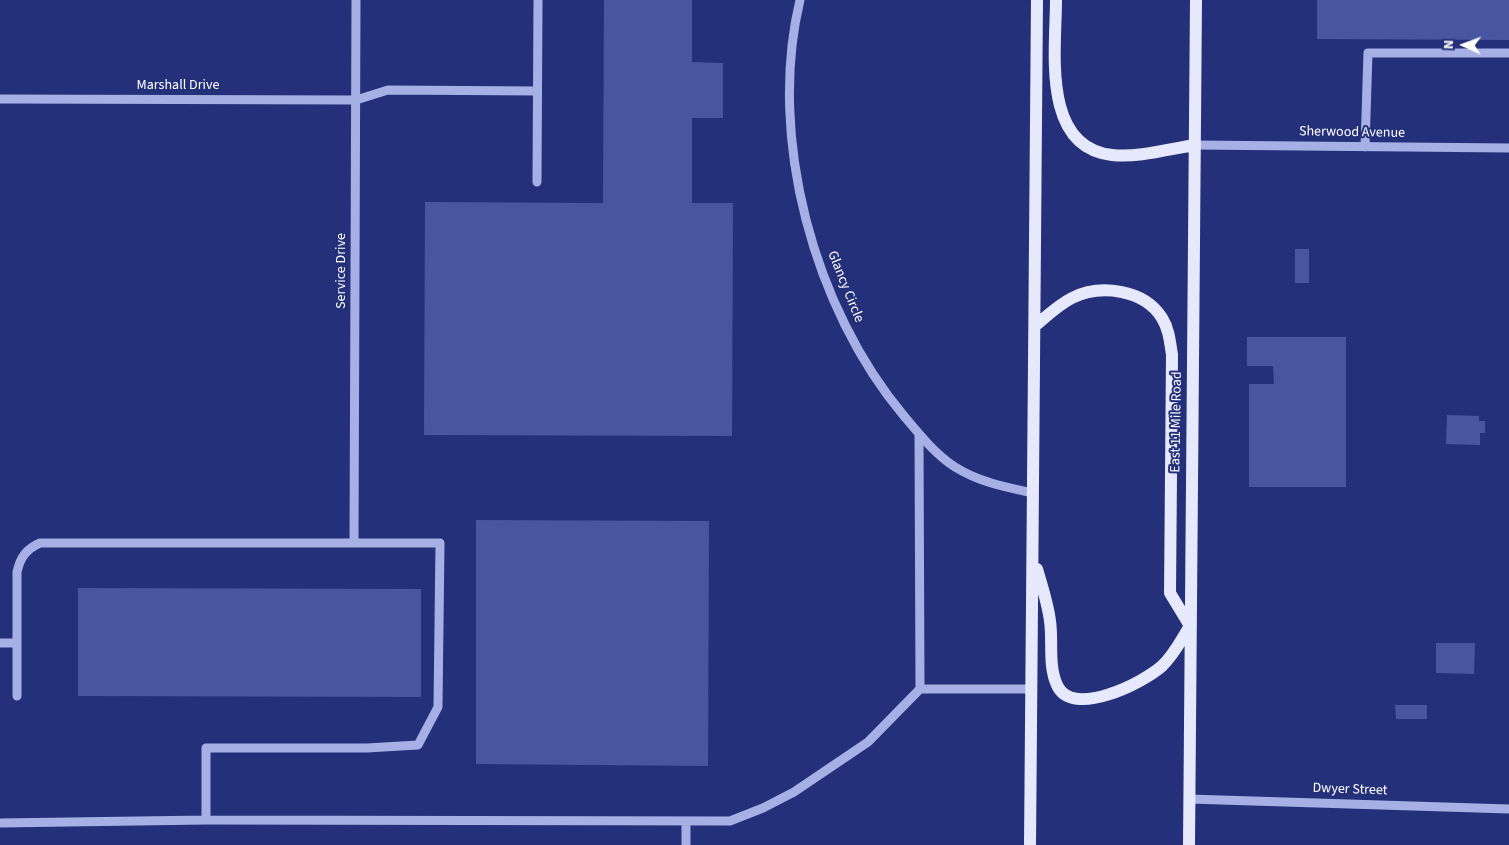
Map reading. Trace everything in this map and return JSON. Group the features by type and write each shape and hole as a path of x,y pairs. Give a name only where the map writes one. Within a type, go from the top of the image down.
{"main road":[{"path":"1030,845 1037,0"},
{"path":"1056,0 1057,97 1064,121 1078,140 1095,151 1117,156 1195,145"},
{"name":"East 11 Mile Road","path":"1189,845 1196,0"},
{"path":"1033,550 1050,620 1054,678 1058,687 1070,697 1086,700 1096,698 1144,678 1168,660 1190,626 1170,594 1172,355 1167,328 1161,316 1154,308 1133,296 1121,292 1097,290 1072,298 1035,326"}],"street":[{"name":"Service Drive","path":"354,542 356,0"},
{"name":"Glancy Circle","path":"800,0 793,45 790,106 794,156 804,212 821,268 847,329 890,400 919,434 953,466 972,477 992,484 1033,493"},
{"path":"537,182 538,2"},
{"path":"1365,147 1368,54 1509,53"},
{"name":"Marshall Drive","path":"0,99 356,100 388,90 537,91"},
{"name":"Sherwood Avenue","path":"1195,145 1509,148"},
{"path":"0,823 206,820 730,821 763,808 794,792 868,742 920,689 919,434"},
{"path":"18,696 19,564 28,550 40,543 440,543 438,708 418,745 367,748 206,748 206,820"},
{"path":"0,643 17,643"},
{"path":"920,689 1032,690"},
{"name":"Dwyer Street","path":"1189,799 1509,809"},
{"path":"686,821 686,845"}],"building":[{"path":"604,0 692,0 692,62 723,63 723,118 692,118 692,203 733,203 732,436 424,435 425,202 603,203"},
{"path":"1317,0 1509,0 1509,40 1317,39"},
{"path":"1295,249 1309,249 1309,283 1295,283"},
{"path":"1247,337 1346,337 1346,487 1249,487 1249,384 1274,384 1273,366 1247,366"},
{"path":"1447,415 1479,416 1479,421 1485,421 1485,433 1480,433 1480,445 1446,444"},
{"path":"476,520 709,521 708,766 476,764"},
{"path":"78,588 421,589 421,697 78,696"},
{"path":"1436,643 1475,643 1474,674 1436,673"},
{"path":"1395,705 1427,705 1427,719 1396,719"}]}
